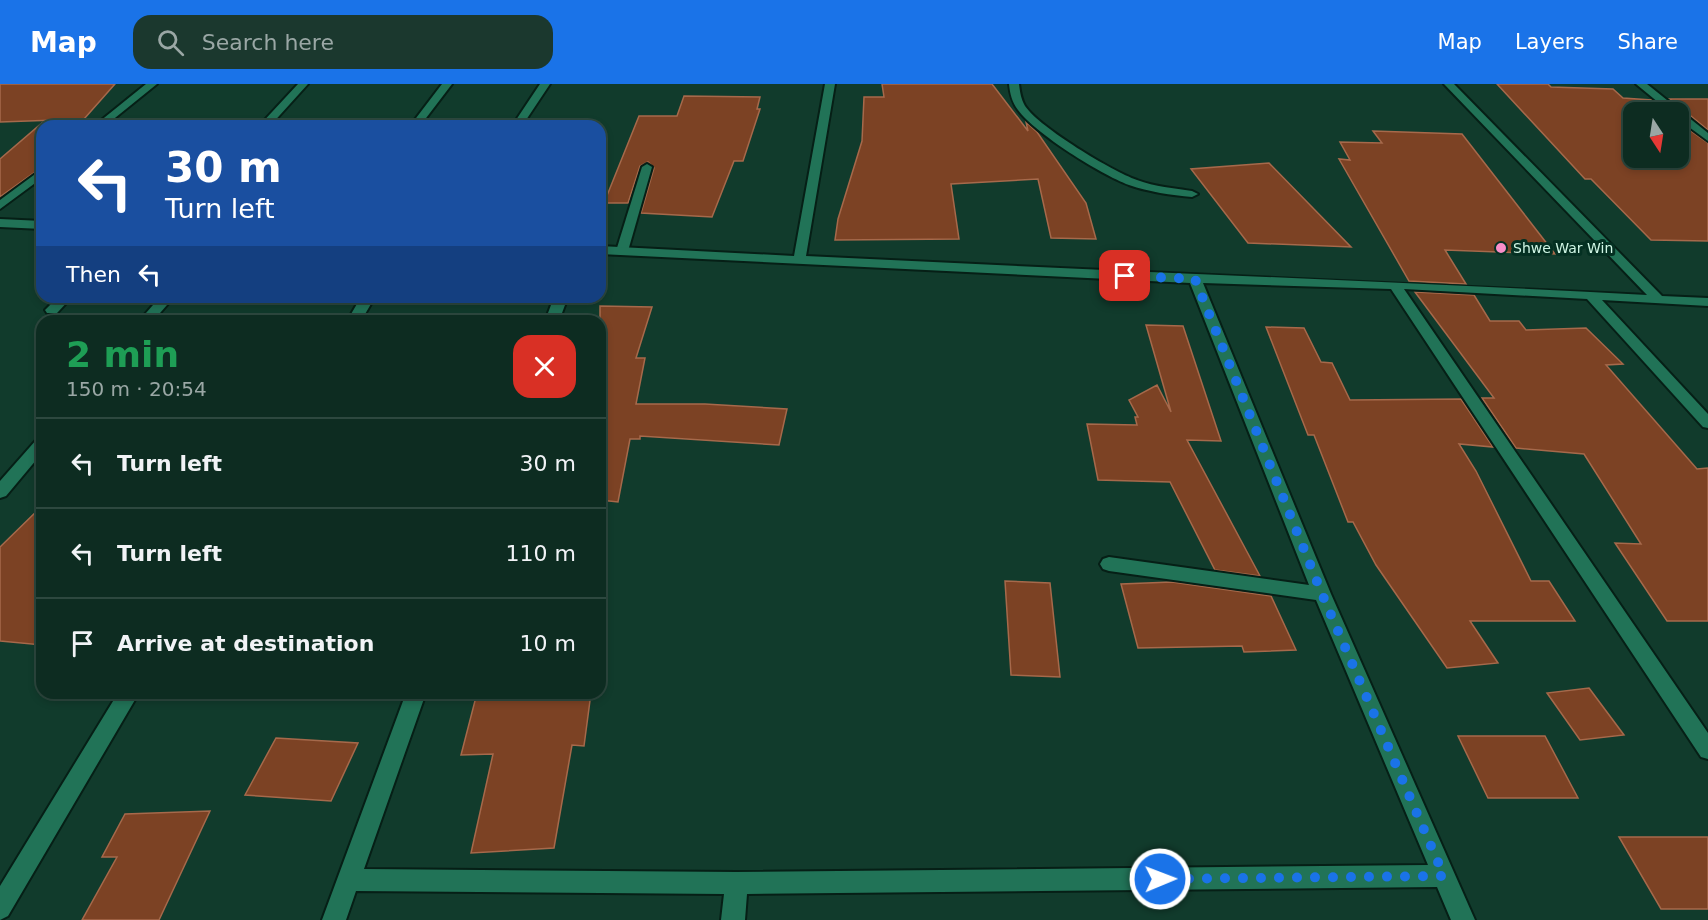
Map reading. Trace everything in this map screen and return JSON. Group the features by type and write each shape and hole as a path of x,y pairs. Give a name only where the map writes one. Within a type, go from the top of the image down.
{"street":[{"path":"107,120 152,84"},
{"path":"270,120 303,84"},
{"path":"420,120 447,84"},
{"path":"521,120 544,84"},
{"path":"799,260 830,84"},
{"path":"1014,84 1013,91 1018,103 1042,129 1124,179 1158,190 1192,194"},
{"path":"1449,84 1658,299"},
{"path":"1641,84 1663,102"},
{"path":"1689,123 1708,138"},
{"path":"622,251 647,167"},
{"path":"0,206 36,177"},
{"path":"0,223 36,225"},
{"path":"606,250 1195,279 1395,285 1708,302"},
{"path":"1195,279 1322,594 1463,920"},
{"path":"1395,285 1708,750"},
{"path":"1592,297 1708,423"},
{"path":"52,310 59,303"},
{"path":"151,315 162,303"},
{"path":"0,492 36,450"},
{"path":"1109,564 1322,594"},
{"path":"0,908 125,699"},
{"path":"334,920 414,699"},
{"path":"348,880 736,883 1444,876"},
{"path":"733,920 736,883"}],"building":[{"path":"0,84 115,84 84,119 0,122"},
{"path":"882,84 992,84 1028,131 1026,122 1037,132 1086,203 1096,239 1051,238 1038,179 951,184 959,239 835,240 838,219 862,141 864,97 884,97"},
{"path":"1497,84 1548,84 1551,87 1613,89 1623,98 1652,100 1654,102 1623,102 1623,168 1689,168 1689,130 1708,143 1708,241 1651,240 1591,179 1585,179"},
{"path":"684,96 760,97 757,109 760,109 743,161 734,161 712,217 641,213 654,168 648,162 640,166 628,203 606,203 639,116 677,116"},
{"path":"1670,99 1708,99 1708,130 1689,114 1689,102 1674,102"},
{"path":"36,128 36,171 0,197 0,159"},
{"path":"1373,131 1462,134 1555,254 1445,250 1466,284 1409,281 1339,159 1350,160 1340,142 1382,143"},
{"path":"1269,163 1351,247 1248,243 1191,169"},
{"path":"1415,292 1474,295 1490,321 1519,321 1526,330 1586,328 1623,364 1606,365 1697,469 1708,468 1708,621 1667,621 1615,543 1641,544 1584,454 1516,448 1482,398 1494,398"},
{"path":"600,306 652,307 636,358 645,358 636,404 705,404 787,409 779,445 640,436 640,439 630,439 618,502 606,501 606,315 600,315"},
{"path":"1146,325 1183,326 1221,441 1187,440 1260,576 1215,570 1170,482 1098,480 1087,424 1137,425 1135,417 1138,417 1129,400 1157,385 1171,412"},
{"path":"1266,327 1304,328 1321,362 1332,363 1350,400 1461,399 1493,447 1459,444 1476,471 1531,581 1549,581 1575,621 1470,621 1498,663 1447,668 1376,565 1353,522 1348,522 1314,435 1308,435"},
{"path":"36,512 36,644 0,641 0,547"},
{"path":"1005,581 1050,583 1060,677 1011,675"},
{"path":"1172,582 1271,596 1296,650 1244,652 1242,646 1138,648 1121,584"},
{"path":"1589,688 1624,735 1580,740 1547,693"},
{"path":"475,699 590,699 584,746 572,745 554,848 471,853 493,754 461,755"},
{"path":"1458,736 1545,736 1578,798 1488,798"},
{"path":"276,738 358,743 331,801 245,795"},
{"path":"210,811 159,920 82,920 117,857 102,857 125,814"},
{"path":"1619,837 1708,837 1708,909 1661,909"}],"place":[{"name":"Shwe War Win","path":"1501,248"}],"route":[{"path":"1125,276 1195,279 1322,594 1444,876 1160,879"}]}
